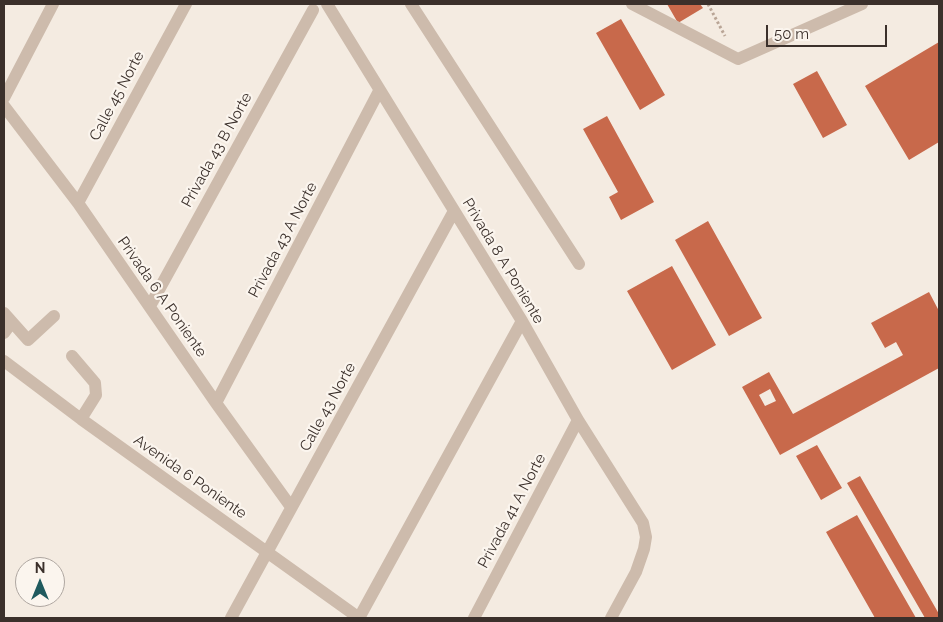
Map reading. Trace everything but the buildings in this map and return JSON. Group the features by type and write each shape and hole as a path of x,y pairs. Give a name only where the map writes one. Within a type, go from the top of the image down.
{"street":[{"path":"4,98 53,4"},
{"name":"Calle 45 Norte","path":"78,203 186,4"},
{"name":"Privada 8 A Poniente","path":"328,4 379,91 522,321 578,420 643,523 646,537 636,572 611,618"},
{"path":"412,4 579,264"},
{"path":"632,4 738,59 862,4"},
{"name":"Privada 43 B Norte","path":"150,306 313,10"},
{"name":"Privada 43 A Norte","path":"216,404 379,91"},
{"name":"Privada 6 A Poniente","path":"4,106 78,203 216,404 291,507"},
{"name":"Calle 43 Norte","path":"231,618 454,211"},
{"path":"8,318 28,340 54,316"},
{"path":"4,333 8,318"},
{"path":"359,618 522,321"},
{"path":"72,356 95,383 96,395 81,419"},
{"name":"Avenida 6 Poniente","path":"4,361 81,419 359,618"},
{"name":"Privada 41 A Norte","path":"474,618 578,420"}],"path":[{"path":"708,4 738,59"}]}
